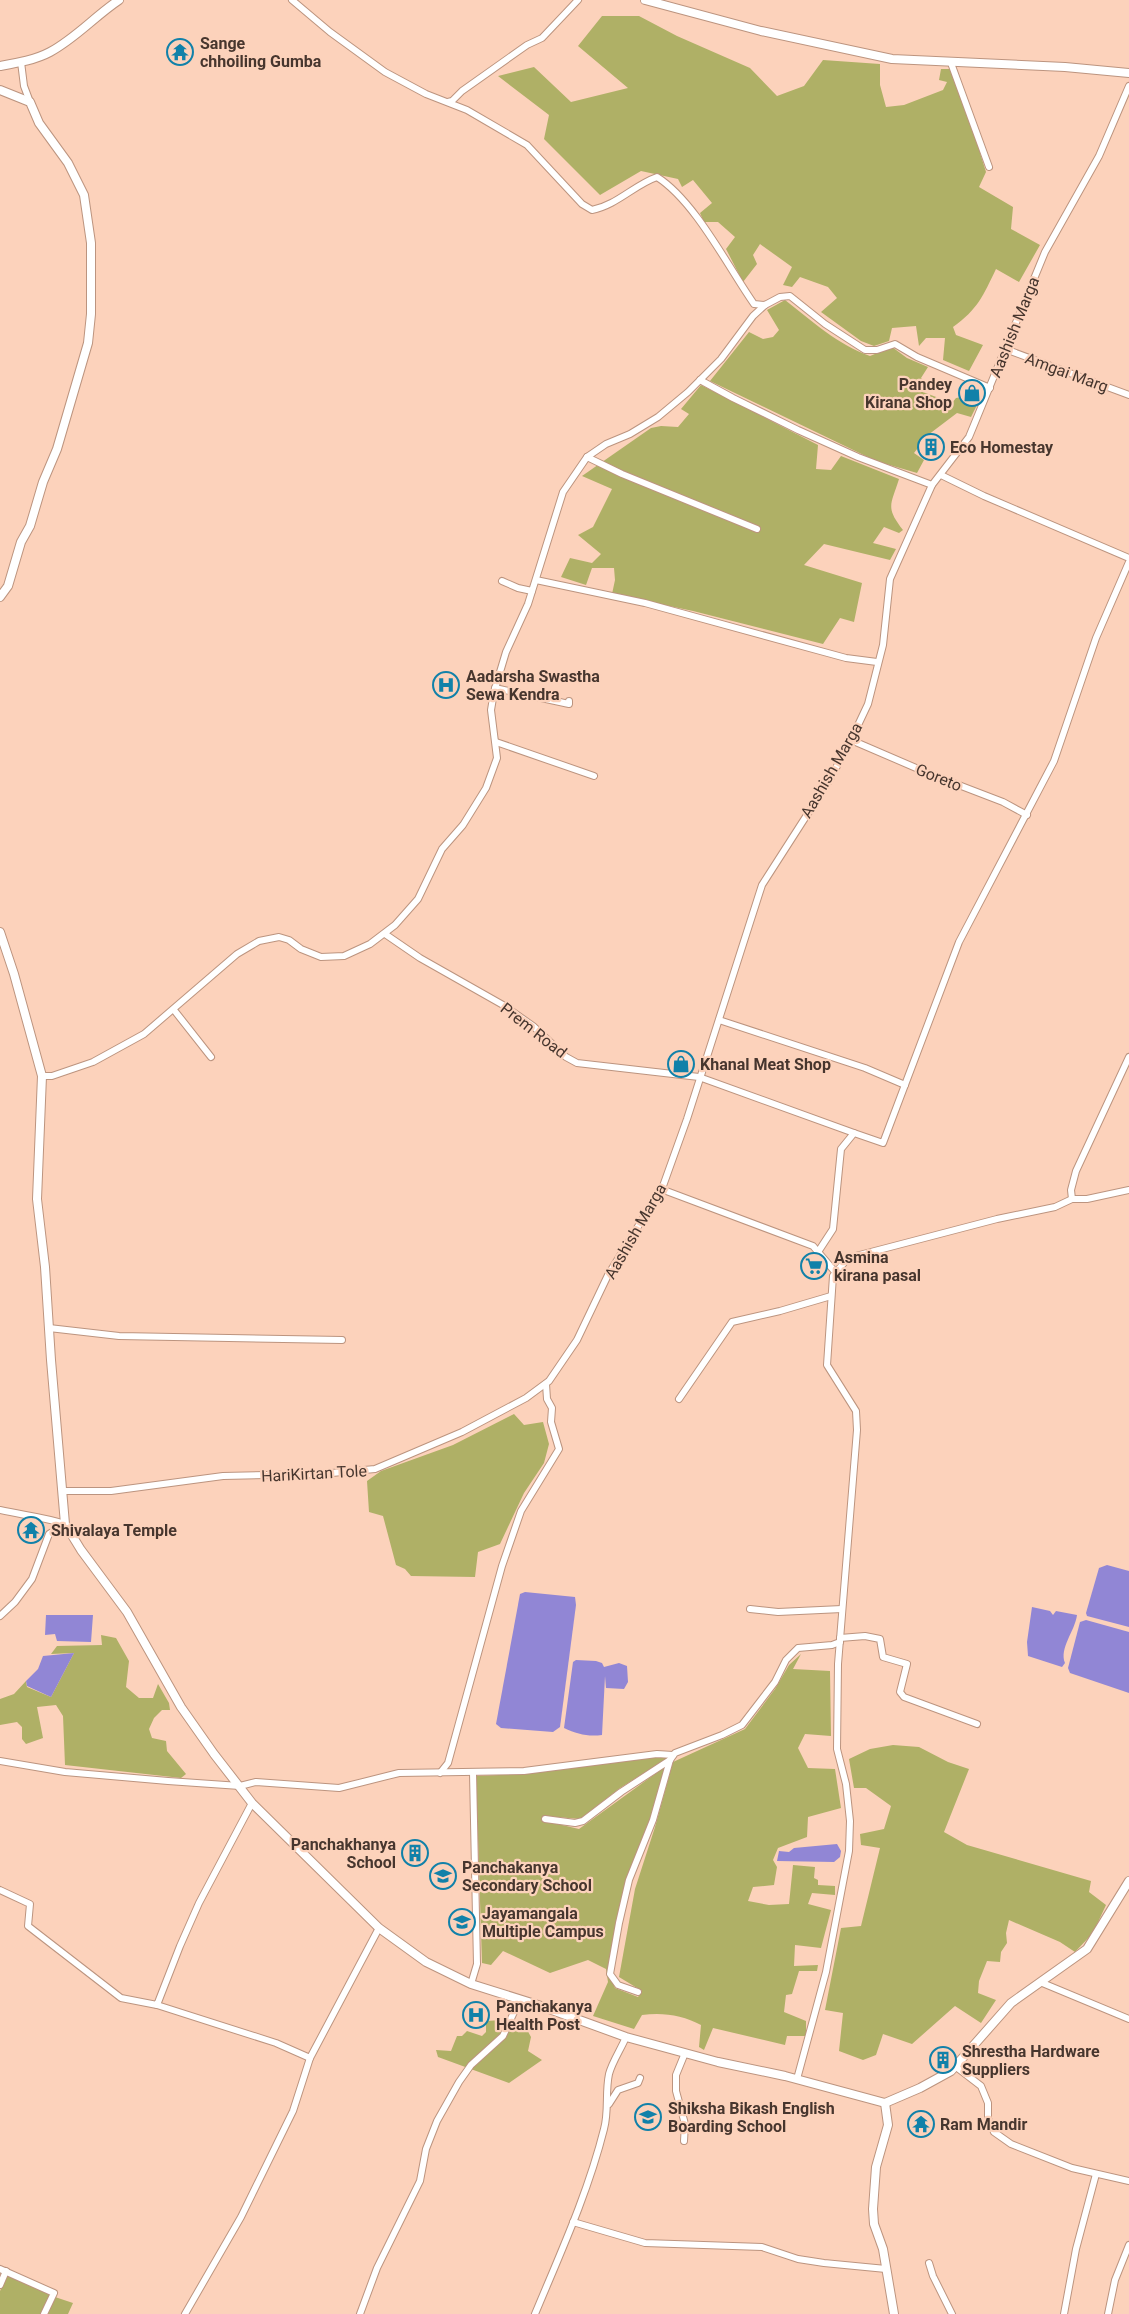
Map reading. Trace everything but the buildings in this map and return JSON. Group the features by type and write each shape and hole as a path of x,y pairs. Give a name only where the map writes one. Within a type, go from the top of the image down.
{"street":[{"path":"0,66 21,62 50,52 119,0"},
{"path":"292,0 330,32 385,72 467,110 527,145 582,204 592,210 605,207 647,180 657,177 667,184 703,226 754,304 765,305"},
{"path":"447,102 452,101 462,91 527,45 542,38 578,0"},
{"path":"645,0 704,17 892,59 1045,65 1129,73"},
{"path":"0,597 8,586 21,542 30,526 43,482 57,449 88,343 91,314 90,243 84,195 68,163 39,123 24,86 21,62"},
{"path":"951,63 989,167"},
{"name":"Aashish Marga","path":"546,1384 577,1340 608,1275 661,1189 687,1119 762,885 830,779 868,704 883,645 890,579 932,485 969,437 1045,252 1099,156 1129,86"},
{"path":"0,90 30,102"},
{"path":"42,1076 52,1076 93,1062 144,1034 174,1011 237,954 259,941 279,937 321,957 344,956 385,934 418,899 442,849 463,825 486,788 497,758 491,710 495,688 506,652 536,580 562,492 587,457 606,444 630,434 658,417 700,380 721,359 753,316 765,305 780,297 790,296 825,324 865,350 877,350 895,344 917,357 990,388"},
{"name":"Amgai Marg","path":"1005,349 1129,395"},
{"path":"700,380 798,430 858,457 932,485"},
{"path":"587,457 757,529"},
{"path":"718,1020 865,1068 905,1084 959,942 1054,761 1096,638 1129,560 941,475"},
{"path":"536,580 645,603 846,658 877,662"},
{"path":"502,581 532,591"},
{"path":"495,688 569,704 569,701"},
{"name":"Goreto","path":"851,740 1003,802 1027,815"},
{"path":"496,742 594,776"},
{"path":"0,932 42,1076 37,1199 45,1267 66,1524 81,1550 127,1612 182,1707 252,1803 379,1928 426,1962 471,1984 626,2037 885,2103 951,2071 1011,2003 1087,1949 1129,1881"},
{"name":"Prem Road","path":"385,934 420,958 503,1005 533,1026 566,1057 577,1063 699,1077 883,1143 905,1084"},
{"path":"174,1011 211,1057"},
{"path":"1072,1199 1071,1190 1076,1171 1129,1057"},
{"path":"818,1252 833,1229 841,1149 854,1133"},
{"path":"661,1189 813,1246 836,1273"},
{"path":"797,2079 826,1972 849,1851 850,1821 847,1793 837,1749 840,1640 857,1430 856,1411 827,1365 833,1276 848,1258 987,1221 1055,1207 1072,1199 1087,1199 1129,1190"},
{"path":"679,1399 732,1322 831,1296"},
{"path":"49,1328 119,1336 342,1340"},
{"path":"440,1773 448,1763 501,1572 521,1511 558,1449 550,1422 552,1408 546,1384"},
{"name":"HariKirtan Tole","path":"62,1491 111,1491 223,1476 321,1474 375,1469 462,1432 526,1398 546,1384"},
{"path":"0,1510 36,1518 46,1517 66,1524"},
{"path":"0,1616 15,1602 32,1579 49,1534 66,1524"},
{"path":"750,1609 778,1612 842,1609"},
{"path":"638,1992 618,1985 610,1974 629,1880 653,1820 672,1758 675,1753 742,1725 775,1683 786,1660 798,1648 832,1645 840,1640 865,1636 880,1639 883,1657 908,1664 900,1692 904,1697 978,1724"},
{"path":"0,1761 65,1772 240,1786 256,1782 339,1788 399,1773 524,1771 657,1754 672,1758"},
{"path":"545,1819 575,1823 583,1821 672,1758"},
{"path":"471,1984 477,1964 473,1773"},
{"path":"158,2005 199,1903 252,1803"},
{"path":"0,1890 30,1904 28,1926 121,1998 158,2005 276,2043 310,2058"},
{"path":"185,2314 241,2217 293,2111 310,2058 379,1928"},
{"path":"1041,1982 1099,2004 1129,2019"},
{"path":"360,2314 378,2268 420,2181 426,2149 437,2121 471,2065 503,2036 520,1999"},
{"path":"535,2314 573,2222 604,2130 608,2106 609,2073 626,2037"},
{"path":"684,2141 685,2124 676,2091 676,2075 685,2053"},
{"path":"955,2066 981,2086 988,2103 988,2119 994,2132 1011,2144 1072,2168 1129,2181"},
{"path":"608,2106 618,2090 638,2083 640,2078"},
{"path":"885,2103 888,2118 887,2135 879,2155 873,2194 874,2224 883,2249 894,2314"},
{"path":"1064,2314 1076,2249 1096,2174"},
{"path":"573,2222 645,2243 762,2247 798,2259 824,2264 886,2269"},
{"path":"1108,2314 1115,2280 1129,2245"},
{"path":"929,2263 952,2314"},
{"path":"0,2285 3,2270 54,2294 44,2314"}],"shaded area":[{"path":"602,16 639,16 677,36 750,68 777,96 804,86 823,60 880,64 880,85 886,107 904,105 943,90 947,82 939,80 941,69 954,69 986,172 979,187 1013,207 1011,229 1040,245 1019,282 996,269 979,301 953,327 956,335 983,345 969,371 943,360 945,338 926,338 919,346 916,326 892,328 889,341 874,346 861,341 821,312 837,298 828,287 800,277 792,287 783,285 792,267 760,244 753,255 757,264 743,282 726,249 735,237 718,222 704,222 700,213 712,203 693,180 682,187 678,179 641,171 600,195 544,139 549,115 498,76 534,67 571,102 628,88 578,46"},
{"path":"785,300 847,346 870,356 892,347 907,358 928,367 921,378 924,382 921,388 923,392 952,403 956,398 962,397 967,401 979,401 971,417 957,413 928,435 914,453 924,460 917,473 876,461 710,381 749,332 763,339 773,337 779,330 767,310"},
{"path":"701,385 818,445 816,469 831,470 841,456 899,479 891,506 903,530 899,533 884,527 873,543 896,549 890,560 824,544 804,565 862,583 854,622 840,618 823,644 693,611 612,594 615,580 614,568 592,568 586,585 561,577 570,558 592,563 601,554 578,535 593,527 612,489 582,476 651,428 678,427 689,414 681,409"},
{"path":"514,1414 524,1425 543,1422 549,1444 544,1463 524,1493 500,1544 478,1552 475,1577 411,1576 405,1569 396,1565 383,1516 369,1512 367,1481 381,1471 453,1445"},
{"path":"1107,1565 1129,1571 1129,1627 1087,1616 1099,1568"},
{"path":"525,1592 575,1597 576,1605 560,1727 553,1732 501,1728 496,1724 520,1594"},
{"path":"1032,1607 1050,1611 1053,1615 1056,1611 1077,1615 1064,1651 1065,1663 1062,1667 1028,1656 1027,1642"},
{"path":"46,1615 93,1615 91,1642 57,1641 55,1634 45,1635"},
{"path":"1086,1620 1129,1632 1129,1693 1070,1673 1068,1668 1080,1622"},
{"path":"101,1635 116,1638 129,1661 126,1687 139,1698 153,1698 158,1684 169,1703 170,1710 162,1710 154,1718 149,1729 152,1738 166,1741 167,1751 186,1774 181,1778 65,1765 63,1716 56,1705 37,1707 43,1738 26,1744 22,1739 22,1727 17,1722 0,1725 0,1699 14,1694 26,1681 27,1687 51,1697 74,1653 51,1654 57,1646 102,1645"},
{"path":"74,1653 51,1697 27,1686 26,1681 38,1669 43,1656"},
{"path":"801,1654 793,1669 830,1671 831,1736 805,1734 798,1748 808,1768 835,1769 841,1808 808,1817 807,1837 778,1848 773,1860 777,1867 774,1885 753,1887 748,1901 769,1905 789,1904 793,1865 815,1867 814,1878 818,1880 818,1885 835,1886 835,1895 812,1893 808,1904 831,1910 821,1948 795,1945 794,1966 818,1965 817,1971 799,1971 792,1994 786,1995 784,2012 806,2021 806,2036 787,2036 785,2045 713,2028 704,2050 699,2047 701,2025 687,2019 665,2014 642,2015 634,2029 593,2016 608,1982 606,1969 588,1960 550,1973 503,1951 491,1965 482,1963 476,1776 520,1774 656,1756 668,1758 620,1788 580,1819 545,1816 541,1820 579,1829 666,1766 652,1817 627,1879 608,1971 615,1988 638,1997 642,1991 619,1977 635,1889 673,1762 745,1729 775,1689 789,1665"},
{"path":"576,1660 596,1661 602,1663 604,1667 619,1663 627,1666 628,1682 624,1689 606,1688 605,1676 602,1735 583,1735 564,1728 573,1662"},
{"path":"893,1745 919,1747 948,1762 969,1769 944,1832 967,1845 1091,1881 1089,1892 1106,1905 1093,1933 1075,1952 1060,1942 1009,1920 1006,1933 1007,1943 1001,1952 1000,1962 987,1961 979,1981 978,1993 996,2000 981,2023 955,2006 912,2044 883,2034 876,2055 863,2060 839,2051 843,2013 825,2010 841,1928 861,1926 880,1848 861,1845 860,1834 884,1829 891,1806 866,1788 854,1788 849,1759 870,1749"},
{"path":"837,1844 841,1851 840,1857 834,1862 777,1861 779,1851 789,1852 794,1848"},
{"path":"502,2020 515,2029 526,2028 531,2037 528,2051 542,2060 509,2083 438,2057 436,2050 451,2051 457,2036 462,2036 467,2031 482,2036 486,2032 486,2021"},
{"path":"8,2275 52,2294 42,2314 0,2314 0,2291"},
{"path":"55,2297 73,2303 68,2314 47,2314"}],"place":[{"name":"Sange chhoiling Gumba","path":"180,52"},
{"name":"Pandey Kirana Shop","path":"972,393"},
{"name":"Eco Homestay","path":"931,447"},
{"name":"Aadarsha Swastha Sewa Kendra","path":"446,685"},
{"name":"Khanal Meat Shop","path":"681,1064"},
{"name":"Asmina kirana pasal","path":"814,1266"},
{"name":"Shivalaya Temple","path":"31,1530"},
{"name":"Panchakhanya School","path":"415,1853"},
{"name":"Panchakanya Secondary School","path":"443,1876"},
{"name":"Jayamangala Multiple Campus","path":"462,1922"},
{"name":"Panchakanya Health Post","path":"476,2015"},
{"name":"Shrestha Hardware Suppliers","path":"943,2060"},
{"name":"Shiksha Bikash English Boarding School","path":"648,2117"},
{"name":"Ram Mandir","path":"921,2124"}]}
